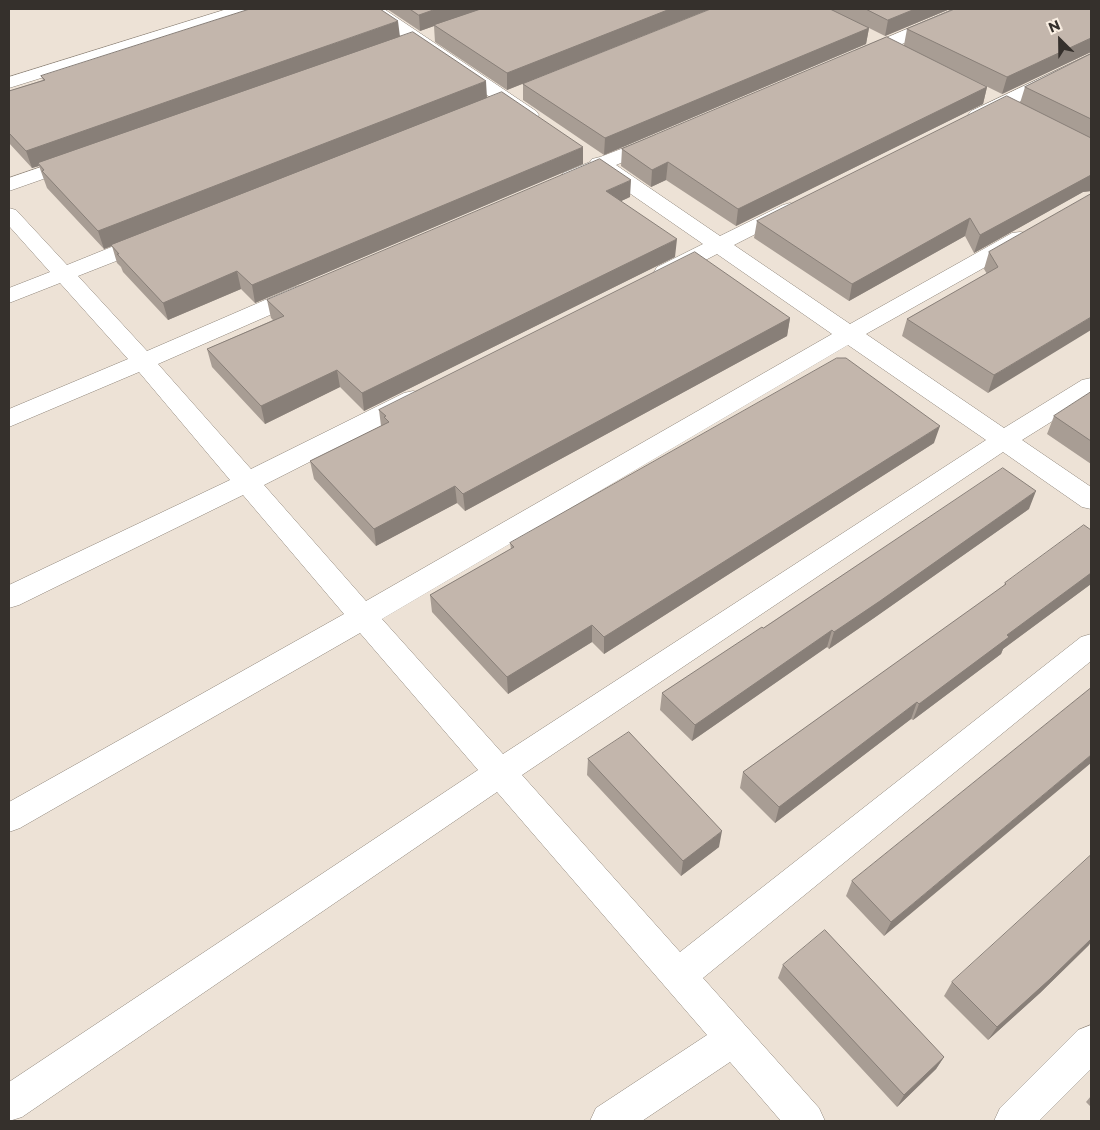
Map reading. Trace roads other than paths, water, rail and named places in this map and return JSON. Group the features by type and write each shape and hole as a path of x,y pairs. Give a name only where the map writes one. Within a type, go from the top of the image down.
{"street":[{"path":"9,83 244,9"},
{"path":"374,9 546,126"},
{"path":"839,64 968,9"},
{"path":"957,125 1091,59"},
{"path":"555,184 674,134"},
{"path":"577,148 1091,500"},
{"path":"9,185 92,155"},
{"path":"648,281 807,200"},
{"path":"9,214 142,361 363,617 806,1121"},
{"path":"9,818 363,617 850,334 1040,227"},
{"path":"9,296 165,234"},
{"path":"9,419 317,286"},
{"path":"9,1104 501,772 1004,440 1091,386"},
{"path":"9,597 248,482 435,388"},
{"path":"678,976 1091,645"},
{"path":"609,1121 734,1038"},
{"path":"1013,1121 1091,1043"}]}
